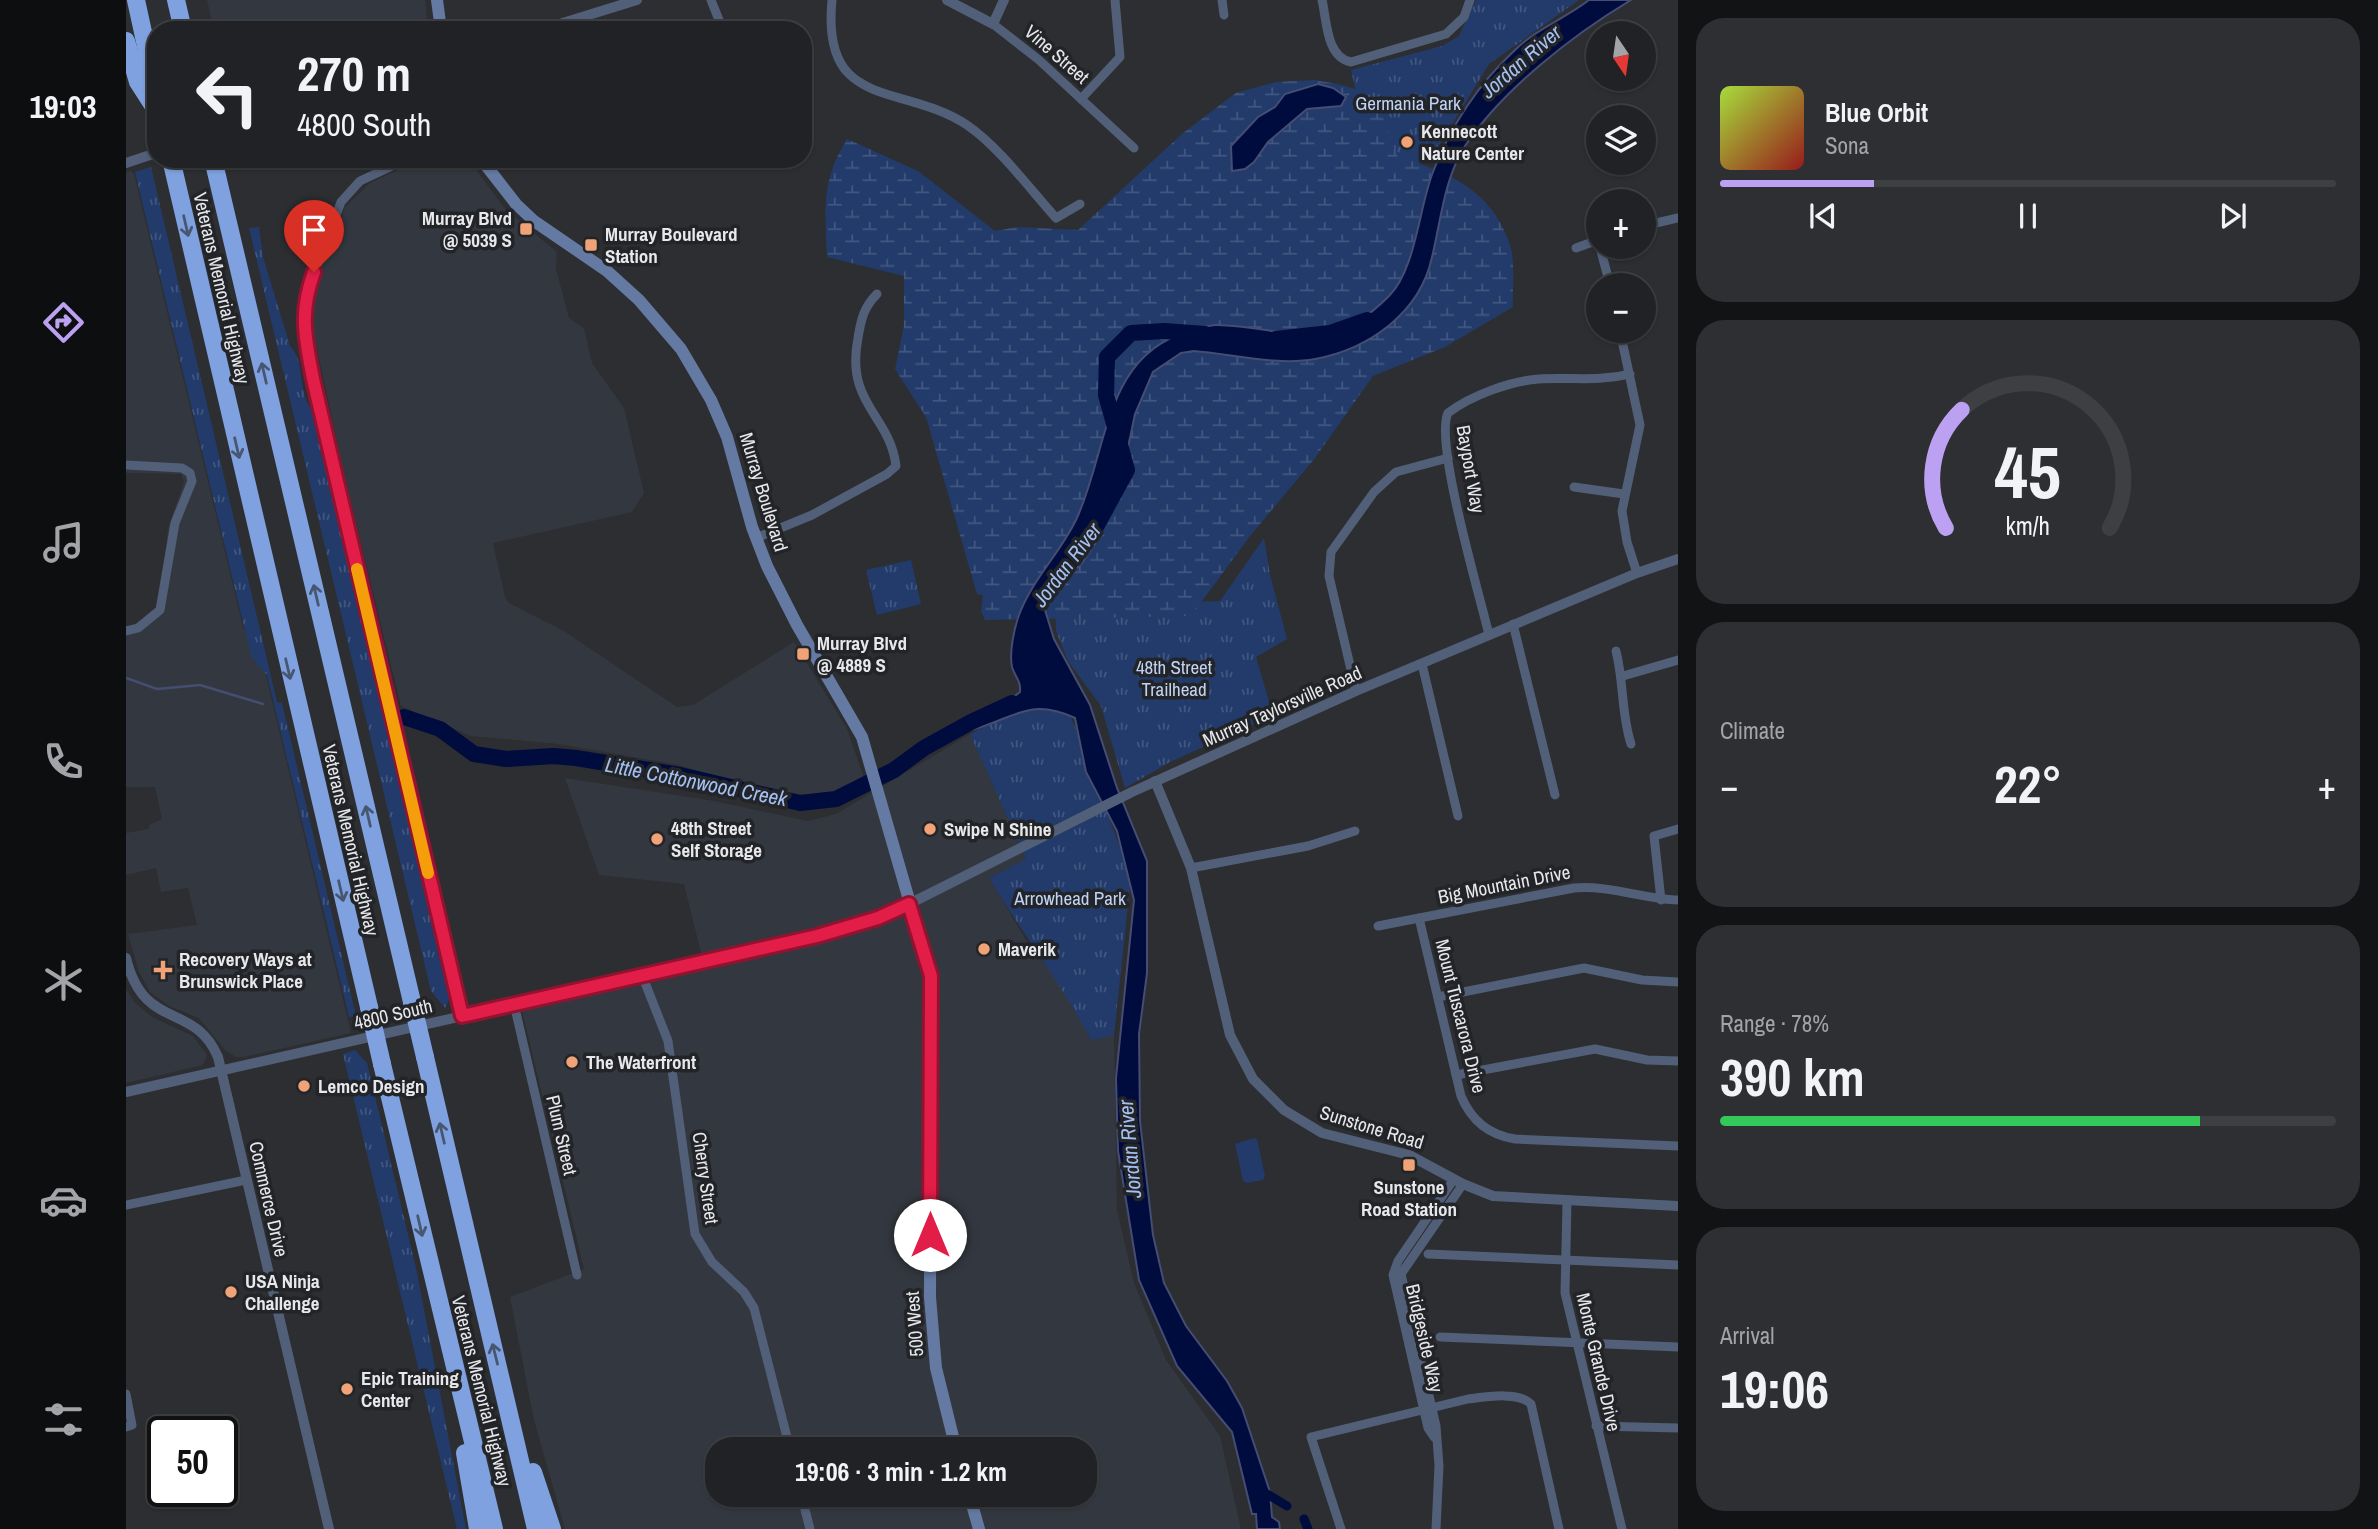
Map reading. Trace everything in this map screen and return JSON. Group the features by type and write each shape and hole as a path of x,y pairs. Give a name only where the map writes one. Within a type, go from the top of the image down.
{"highway":[{"path":"136,0 147,51"},
{"path":"176,0 181,21"},
{"path":"126,41 138,82 147,96"},
{"name":"Veterans Memorial Highway","path":"173,168 382,1064 494,1529"},
{"name":"Veterans Memorial Highway","path":"215,168 536,1529"},
{"path":"435,1288 478,1529"},
{"path":"512,1420 530,1461 552,1529"}],"main road":[{"path":"437,0 440,21"},
{"name":"Murray Boulevard","path":"488,168 516,204 534,221 607,271 639,300 681,349 719,418 756,538 797,625 853,716 873,772 909,904"},
{"name":"500 West","path":"909,904 931,976 932,1334 938,1376 953,1437"},
{"path":"973,1507 979,1529"}],"street":[{"path":"569,21 637,0"},
{"path":"711,0 719,21"},
{"path":"832,0 832,45 839,63 855,80 970,127 1056,218 1080,204"},
{"name":"Vine Street","path":"947,0 993,24 1134,148"},
{"path":"993,24 1004,0"},
{"path":"1081,99 1119,57 1115,0"},
{"path":"1223,0 1224,15"},
{"path":"1322,0 1334,50 1340,58 1352,62 1446,34 1464,17 1470,0"},
{"path":"127,163 147,156"},
{"path":"388,168 360,181 341,202 306,295 302,320 315,391 462,1016"},
{"path":"1656,223 1678,218"},
{"path":"1576,248 1586,244"},
{"path":"756,538 812,515 887,474 896,466 892,451 863,397 855,373 855,355 863,313 877,294"},
{"path":"1623,343 1639,412 1640,438 1624,494 1623,528 1637,573"},
{"name":"Bayport Way","path":"1489,635 1448,458 1444,425 1448,413 1526,380 1602,380 1630,374"},
{"path":"1356,691 1329,576 1328,562 1331,552 1374,492 1396,472 1448,458"},
{"path":"126,465 182,468 190,473 191,486 175,523 160,610 144,624 126,631"},
{"path":"1574,487 1624,494"},
{"name":"Murray Taylorsville Road","path":"909,904 1126,794 1513,624 1678,559"},
{"path":"1513,624 1555,795"},
{"path":"1616,651 1623,676 1624,721 1631,744"},
{"path":"1623,676 1678,660"},
{"path":"1422,664 1458,816"},
{"name":"Sunstone Road","path":"1155,781 1191,868 1230,1035 1253,1079 1284,1110 1307,1126 1334,1138 1409,1155 1459,1182 1504,1198 1678,1206"},
{"path":"1661,900 1654,836 1678,829"},
{"path":"1191,868 1308,846 1355,831"},
{"name":"Big Mountain Drive","path":"1378,926 1574,888 1608,889 1661,900 1678,900"},
{"name":"4800 South","path":"126,1092 828,933 909,904"},
{"name":"Mount Tuscarora Drive","path":"1419,918 1461,1096 1469,1113 1483,1128 1499,1136 1537,1141 1678,1146"},
{"name":"Commerce Drive","path":"126,958 132,980 146,1002 197,1027 214,1049 329,1529"},
{"path":"1438,997 1584,968 1642,979 1678,982"},
{"name":"Cherry Street","path":"642,975 668,1041 695,1234 703,1251 744,1293 754,1308 787,1437"},
{"name":"Plum Street","path":"514,1004 577,1275"},
{"path":"1455,1075 1595,1049 1647,1060 1678,1061"},
{"path":"126,1205 246,1180"},
{"name":"Bridgeside Way","path":"1436,1529 1436,1426 1427,1408 1393,1275 1398,1261 1459,1182"},
{"name":"Monte Grande Drive","path":"1567,1202 1565,1293 1622,1529"},
{"path":"1428,1254 1678,1265"},
{"path":"1440,1337 1678,1347"},
{"path":"126,1394 132,1425 126,1427"},
{"path":"1341,1529 1311,1437 1427,1408 1488,1397 1521,1398 1529,1401 1559,1529"},
{"path":"1596,1426 1678,1428"},
{"path":"804,1507 810,1529"}],"shaded area":[{"path":"207,0 425,0 427,21 212,21"},
{"path":"402,168 475,168 505,209 557,252 556,269 569,318 584,328 592,363 624,408 644,493 632,512 493,543 505,597 509,603 564,631 677,707 693,705 794,642 847,729 864,778 821,797 763,790 679,765 559,744 471,736 401,706 346,483 311,321 316,282 345,207 370,183"},
{"path":"131,171 134,174 243,627 266,675 351,1033 244,1057 236,1057 225,1050 199,1018 169,1006 150,992 139,972 128,934 197,925 188,888 161,892 156,868 126,875 126,833 149,829 149,825 162,819 155,787 126,787 126,627 145,621 155,613 162,590 168,528 184,482 181,474 126,473 126,172"},
{"path":"970,734 1026,859 989,878 1026,940 1065,990 1091,1040 1114,1035 1117,1210 1134,1283 1166,1360 1220,1436 1241,1529 565,1529 534,1420 510,1297 584,1269 522,1011 705,969 684,884 599,875 565,778 714,801 808,821 836,814"},
{"path":"126,989 135,1003 152,1017 193,1036 207,1055 203,1065 126,1083"}],"green space":[{"name":"Germania Park","path":"1476,0 1579,0 1489,64 1429,162 1375,176 1351,70 1442,46 1459,36"},
{"path":"1314,80 1364,93 1379,110 1398,157 1434,169 1465,185 1491,208 1511,249 1513,307 1445,347 1373,376 1315,458 1250,536 1191,616 985,620 981,611 983,595 977,594 926,417 895,369 904,326 904,276 827,257 826,196 833,169 847,139 918,171 995,231 1017,227 1078,230 1183,133 1236,93 1276,82"},
{"path":"151,168 277,702 282,703 356,1016 349,1017 267,675 252,658 135,172"},
{"path":"259,227 263,257 290,346 298,361 305,395 313,411 452,994 445,1008 431,991 249,228"},
{"name":"48th Street Trailhead","path":"1264,538 1270,575 1287,639 1256,657 1273,715 1170,762 1125,788 1101,706 1068,661 1056,631 1055,600 1133,604 1220,601"},
{"path":"911,560 921,604 877,615 866,570"},
{"name":"Arrowhead Park","path":"1046,705 1071,717 1131,877 1114,1035 1091,1040 989,878 1026,859 970,734 1022,707"},
{"path":"355,1050 367,1063 416,1268 466,1529 457,1529 343,1054"},
{"path":"1257,1139 1265,1176 1263,1180 1247,1183 1243,1181 1235,1144"}],"water":[{"path":"1589,0 1631,0 1600,21 1586,21 1586,30 1519,84 1465,146 1452,172 1426,277 1404,311 1389,325 1354,347 1315,359 1270,360 1194,351 1181,353 1153,372 1135,414 1127,452 1096,542 1082,563 1059,585 1045,610 1054,639 1090,705 1117,788 1147,861 1147,973 1139,1034 1140,1121 1153,1235 1164,1283 1186,1326 1227,1381 1242,1408 1270,1492 1272,1517 1279,1522 1280,1529 1257,1529 1256,1514 1252,1514 1232,1432 1177,1366 1139,1280 1118,1151 1116,1078 1134,900 1117,831 1086,772 1075,718 1046,709 1034,709 971,730 1020,692 1011,655 1019,615 1031,590 1076,520 1087,494 1113,409 1124,383 1140,360 1162,343 1210,326 1306,335 1326,334 1346,328 1366,316 1389,296 1405,270 1433,172 1467,106 1489,77 1523,43"},
{"path":"1318,84 1333,88 1346,97 1341,106 1307,109 1268,142 1254,162 1245,169 1232,171 1231,146 1258,117 1275,107 1285,94"}],"waterway":[{"name":"Jordan River","path":"1276,339 1330,333 1367,320"},
{"name":"Jordan River","path":"1096,527 1127,470 1106,395 1107,357 1131,333 1164,331 1205,334"},
{"name":"Little Cottonwood Creek","path":"126,678 157,689 200,685 263,704"},
{"name":"Little Cottonwood Creek","path":"404,717 440,729 474,754 506,759 554,756 576,758 680,775 800,803 836,799 894,770 924,748 971,722 1012,703"},
{"path":"1262,1491 1287,1506"},
{"path":"1304,1519 1308,1529"}],"slow traffic":[{"path":"357,569 428,873"}],"place":[{"name":"Kennecott Nature Center","path":"1407,142"},
{"name":"Murray Blvd @ 5039 S","path":"526,229"},
{"name":"Murray Boulevard Station","path":"591,245"},
{"name":"Murray Blvd @ 4889 S","path":"803,654"},
{"name":"Swipe N Shine","path":"930,829"},
{"name":"48th Street Self Storage","path":"657,839"},
{"name":"Maverik","path":"984,949"},
{"name":"Recovery Ways at Brunswick Place","path":"163,970"},
{"name":"The Waterfront","path":"572,1062"},
{"name":"Lemco Design","path":"304,1086"},
{"name":"Sunstone Road Station","path":"1409,1165"},
{"name":"USA Ninja Challenge","path":"231,1292"},
{"name":"Epic Training Center","path":"347,1389"}],"route":[{"path":"314,272 306,295 302,320 313,379 462,1016 817,936 878,918 909,904 923,940 931,976 930,1235"}]}
